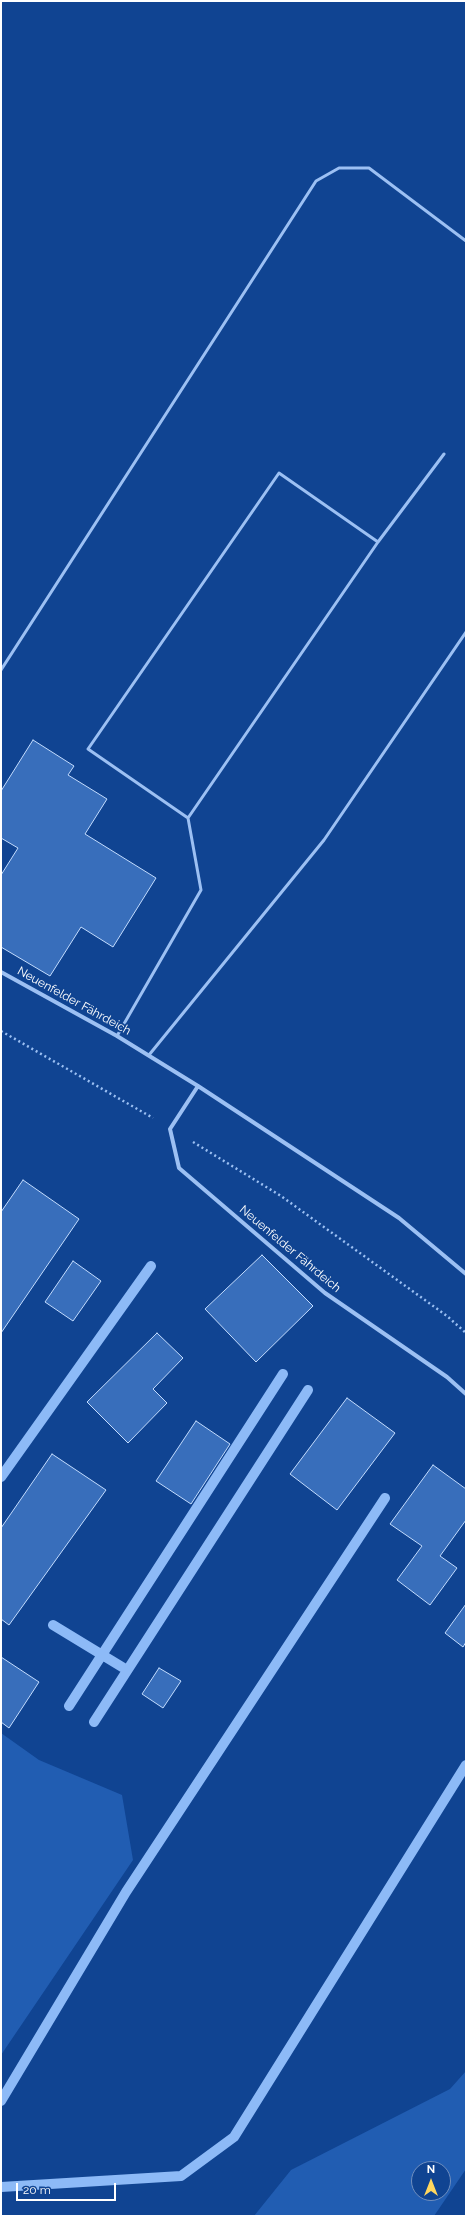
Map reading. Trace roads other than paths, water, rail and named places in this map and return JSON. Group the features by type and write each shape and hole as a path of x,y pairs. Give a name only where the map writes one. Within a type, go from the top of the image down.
{"street":[{"name":"Neuenfelder Fährdeich","path":"1,972 117,1036 198,1086 398,1218 466,1274"},
{"name":"Neuenfelder Fährdeich","path":"198,1086 170,1129 179,1168 325,1293 447,1377 466,1394"}],"lane":[{"path":"1,670 316,181 339,168 369,168 466,241"},
{"path":"117,1036 201,890 188,818 378,542 444,454"},
{"path":"188,818 88,749 278,474 378,542"},
{"path":"149,1055 324,840 466,632"}],"waterway":[{"path":"1,1477 151,1266"},
{"path":"69,1706 283,1374"},
{"path":"94,1722 308,1390"},
{"path":"1,2101 126,1892 385,1498"},
{"path":"53,1625 127,1670"},
{"path":"1,2187 181,2176 234,2137 466,1765"}]}
